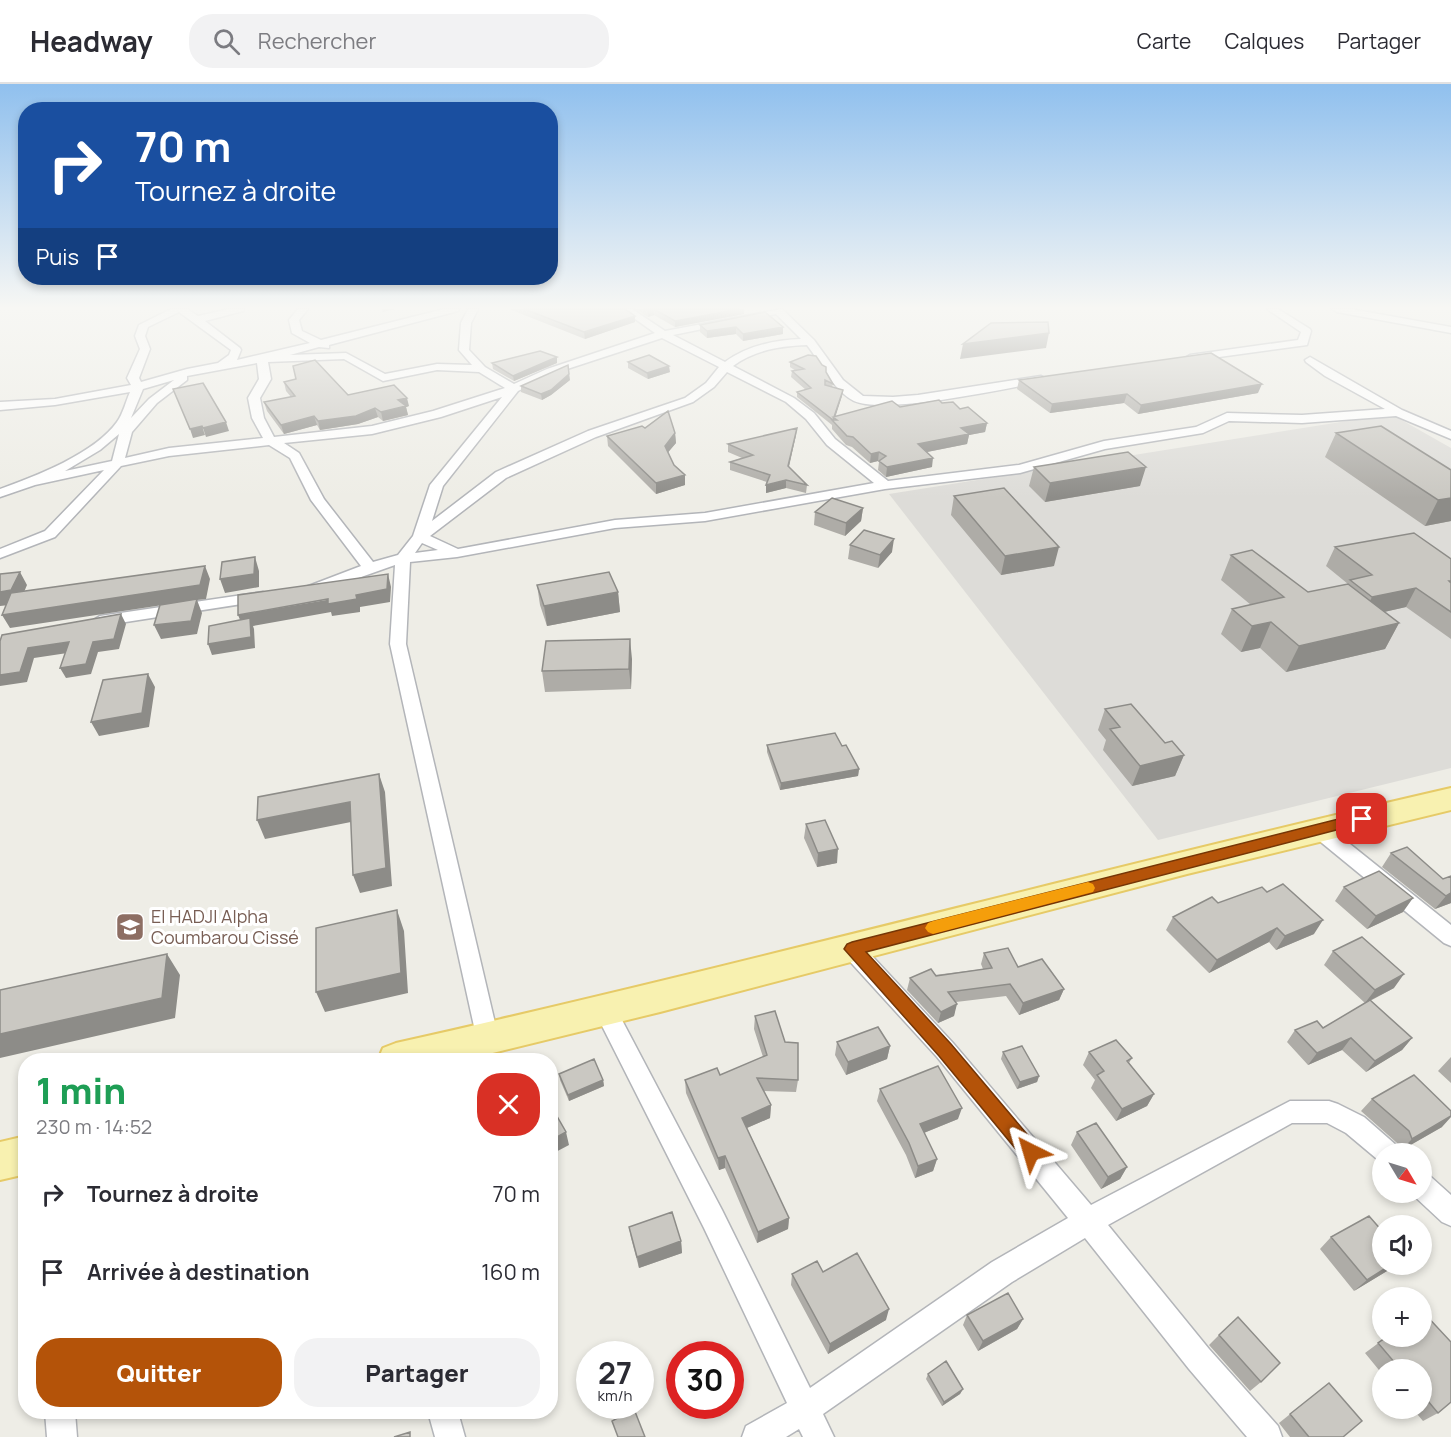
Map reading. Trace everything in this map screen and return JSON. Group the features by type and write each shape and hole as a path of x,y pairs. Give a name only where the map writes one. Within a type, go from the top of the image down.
{"main road":[{"path":"428,1053 852,949 1318,829 1451,799"},
{"path":"0,1161 18,1157"}],"street":[{"path":"135,372 133,378 138,387"},
{"path":"0,406 55,402 138,387 187,372"},
{"path":"0,555 50,534 78,507 118,462 126,431 153,401 190,372"},
{"path":"167,390 207,372"},
{"path":"267,372 266,380 254,398 258,418 270,440 295,456 318,500 370,568"},
{"path":"373,372 383,378 415,372"},
{"path":"486,372 514,389"},
{"path":"0,493 37,481 169,452 372,430 437,414 514,389 549,372"},
{"path":"488,1040 398,644 404,558 420,537 501,475 592,434 689,400 710,385 721,372"},
{"path":"738,372 790,400 810,416 831,442 885,485"},
{"path":"833,372 843,386 860,399 875,403 1052,377"},
{"path":"1326,372 1398,412 1451,435"},
{"path":"37,481 91,450 123,424 128,406 138,387"},
{"path":"420,537 437,485 514,389"},
{"path":"301,591 313,590 370,568 404,558 457,553 615,524 705,517 885,485 1020,469 1104,445 1199,430 1227,417 1302,419 1398,412"},
{"path":"295,456 305,438"},
{"path":"420,537 457,553"},
{"path":"80,624 278,595"},
{"path":"1318,829 1451,937"},
{"path":"852,949 945,1050 1088,1221 1199,1359 1267,1437"},
{"path":"605,1010 713,1219 819,1437"},
{"path":"758,1437 805,1408 1002,1272 1088,1221 1290,1112 1329,1112 1355,1125 1375,1143"},
{"path":"1432,1195 1451,1213"},
{"path":"61,1419 62,1437"},
{"path":"445,1419 450,1437"}],"shaded area":[{"path":"1391,414 1451,448 1451,768 1158,840 889,494"}],"building":[{"path":"294,372 326,372 348,395 394,385 407,398 398,400 406,406 381,412 375,408 356,416 318,421 314,416 281,425 264,402 295,396 284,382 296,379"},
{"path":"507,372 522,372 513,376"},
{"path":"552,372 569,372 551,390 541,394 521,386"},
{"path":"793,372 826,372 833,384 825,380 825,385 843,390 833,420 797,392 811,388"},
{"path":"1075,372 1242,372 1262,384 1141,405 1127,394 1052,404 1019,380"},
{"path":"203,383 226,422 190,429 173,389"},
{"path":"939,400 942,403 953,402 960,409 968,407 987,423 961,428 969,434 918,444 933,458 887,467 879,461 886,456 879,452 871,454 853,437 847,436 832,420 837,420 833,417 892,401 900,407"},
{"path":"668,411 675,433 665,446 674,465 685,475 656,483 607,436 642,426 645,428"},
{"path":"1381,426 1451,470 1451,498 1438,500 1336,433"},
{"path":"797,428 788,466 807,485 786,480 766,485 770,475 730,462 753,455 728,444"},
{"path":"1128,452 1146,467 1050,483 1034,467"},
{"path":"1004,488 1059,547 1005,556 954,496"},
{"path":"832,498 863,508 846,523 815,512"},
{"path":"864,530 894,539 880,555 850,545"},
{"path":"1414,533 1451,559 1451,581 1449,581 1451,583 1451,612 1416,588 1372,597 1350,580 1372,575 1335,547"},
{"path":"1252,550 1308,592 1348,584 1399,623 1299,646 1271,622 1252,626 1232,609 1284,597 1231,555"},
{"path":"255,557 254,574 220,579 222,562"},
{"path":"205,566 200,585 2,615 11,593"},
{"path":"20,572 11,590 0,592 0,574"},
{"path":"609,572 618,592 544,606 537,585"},
{"path":"388,574 387,589 356,595 357,599 328,604 328,599 238,615 238,595"},
{"path":"197,599 191,621 154,625 160,605"},
{"path":"121,614 114,639 93,642 86,664 60,668 69,642 28,648 20,672 0,675 2,635"},
{"path":"250,618 251,637 208,644 209,626"},
{"path":"630,639 629,669 542,671 546,641"},
{"path":"148,674 142,713 91,722 103,680"},
{"path":"1131,704 1165,743 1172,741 1184,755 1140,766 1110,729 1120,727 1105,709"},
{"path":"835,733 842,746 846,745 859,769 781,783 767,745"},
{"path":"379,774 386,868 353,875 350,802 257,820 258,797"},
{"path":"825,820 838,849 818,853 806,824"},
{"path":"1407,847 1443,879 1451,876 1451,893 1446,896 1391,853"},
{"path":"1379,871 1413,898 1376,916 1344,887"},
{"path":"1283,884 1323,920 1285,936 1277,928 1217,960 1173,917 1212,897 1218,903 1262,887 1267,892"},
{"path":"397,910 401,973 316,992 316,928"},
{"path":"1362,937 1404,974 1375,990 1333,951"},
{"path":"1008,948 1018,967 1042,959 1064,989 1023,1003 1010,984 948,992 957,1004 941,1012 910,978 931,969 936,976 992,968 984,953"},
{"path":"167,954 162,998 0,1034 0,990"},
{"path":"1370,1000 1412,1038 1375,1061 1351,1038 1317,1053 1295,1030 1317,1021 1323,1028"},
{"path":"775,1011 785,1042 798,1043 798,1080 757,1078 771,1105 742,1118 789,1218 758,1232 725,1156 718,1158 685,1080 717,1068 720,1075 767,1055 755,1016"},
{"path":"878,1027 890,1046 848,1062 837,1042"},
{"path":"1116,1040 1132,1058 1127,1061 1154,1094 1122,1109 1097,1075 1104,1071 1089,1052"},
{"path":"1022,1046 1039,1076 1020,1082 1003,1052"},
{"path":"594,1059 603,1080 568,1095 559,1074"},
{"path":"938,1066 962,1108 920,1124 937,1159 918,1166 909,1143 880,1089"},
{"path":"1414,1075 1451,1111 1451,1116 1412,1139 1409,1131 1372,1099"},
{"path":"558,1118 566,1132 558,1136"},
{"path":"1096,1123 1127,1167 1108,1177 1077,1132"},
{"path":"672,1212 681,1241 637,1257 629,1227"},
{"path":"1369,1216 1372,1219 1372,1275 1375,1275 1367,1280 1331,1237"},
{"path":"857,1253 889,1309 830,1344 792,1274 817,1261 823,1272"},
{"path":"1008,1293 1023,1319 983,1341 967,1315"},
{"path":"1238,1317 1280,1363 1261,1382 1219,1335"},
{"path":"1432,1322 1451,1342 1451,1402 1438,1413 1432,1406 1432,1359 1392,1359 1381,1347 1432,1347"},
{"path":"946,1361 963,1389 944,1402 928,1374"},
{"path":"1329,1383 1362,1421 1343,1437 1309,1437 1290,1414"},
{"path":"638,1419 645,1437 618,1437 612,1421"},
{"path":"410,1432 410,1437 394,1437"}],"slow traffic":[{"path":"933,928 1088,888"}],"place":[{"name":"El HADJI Alpha Coumbarou Cissé","path":"130,927"}],"route":[{"path":"1031,1152 945,1050 852,949 1362,819"}]}
